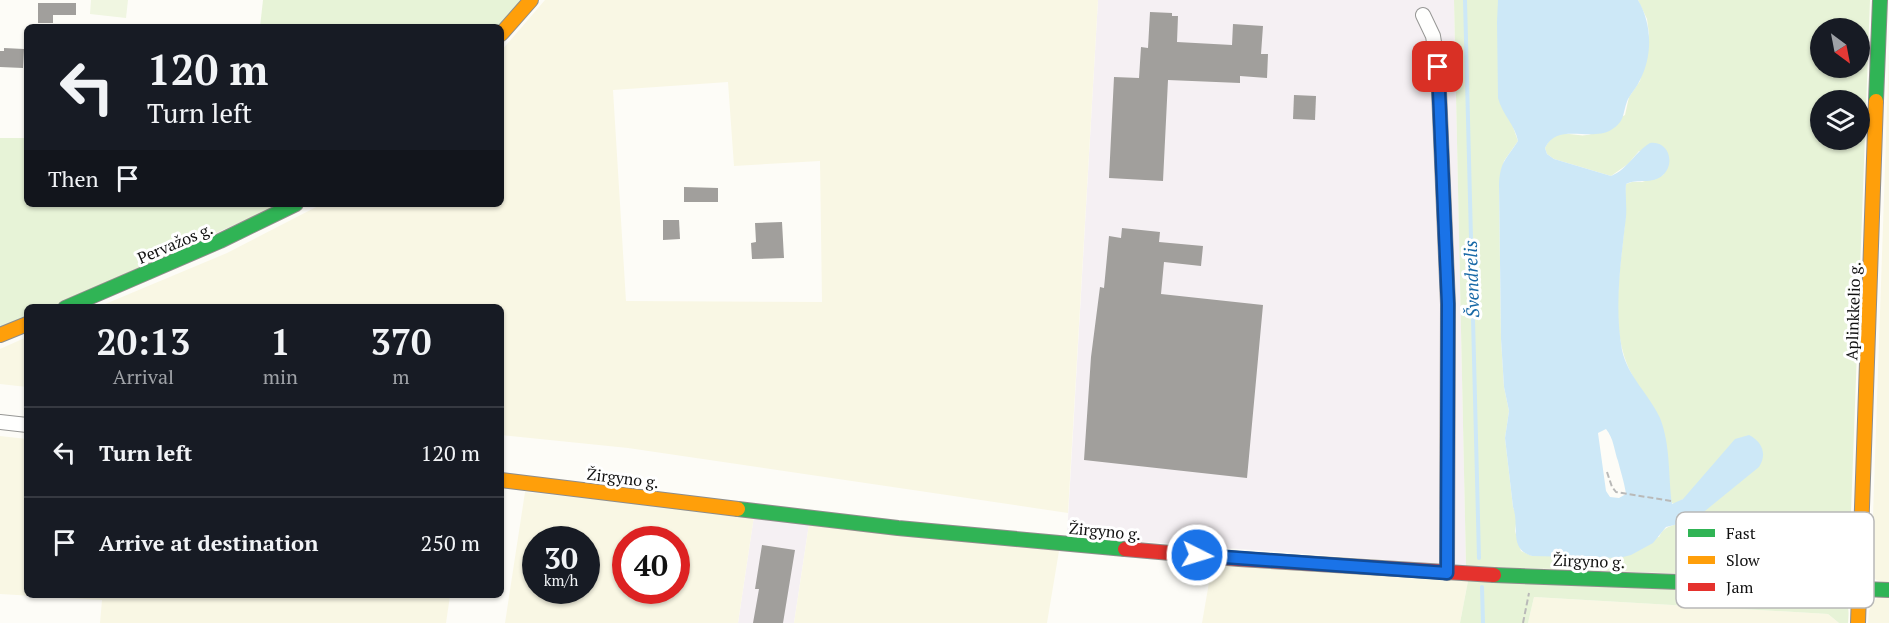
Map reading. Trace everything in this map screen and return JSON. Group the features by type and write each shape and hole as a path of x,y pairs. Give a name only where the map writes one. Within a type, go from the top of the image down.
{"main road":[{"path":"504,31 531,0"},
{"name":"Aplinkkelio g.","path":"1863,512 1880,0"},
{"name":"Pervažos g.","path":"74,304 220,242 290,207"},
{"path":"0,335 24,325"},
{"name":"Žirgyno g.","path":"504,480 898,528 1239,560 1447,573 1676,581"},
{"name":"Žirgyno g.","path":"1874,589 1889,590"},
{"name":"Aplinkkelio g.","path":"1858,623 1859,608"}],"street":[{"path":"1423,15 1433,36 1439,90 1448,304 1447,573"},
{"path":"0,422 24,425"}],"path":[{"path":"1607,472 1616,492 1671,501"},
{"path":"1523,623 1533,576"}],"shaded area":[{"path":"545,0 1098,0 1068,513 628,448 504,435 504,304 105,304 227,253 316,207 504,207 504,48","holes":["728,82 734,166 820,161 822,302 626,301 613,90"]},
{"path":"1098,0 1454,0 1466,566 1067,536"},
{"path":"1889,52 1889,584 1874,578 1873,512"},
{"path":"24,338 24,387 0,384 0,349"},
{"path":"0,436 24,439 24,596 0,594"},
{"path":"525,492 754,516 738,623 505,623"},
{"path":"754,516 809,524 794,623 738,623"},
{"path":"809,524 1059,551 1047,623 794,623"},
{"path":"1212,565 1468,581 1460,623 1202,623"},
{"path":"1889,595 1889,623 1868,623 1870,608 1874,608 1874,601 1878,597"},
{"path":"1534,597 1676,605 1676,608 1724,608 1828,614 1839,623 1528,623"},
{"path":"68,598 450,598 446,623 100,623 102,600"}],"green space":[{"path":"91,0 128,0 126,18 90,14"},
{"path":"263,0 522,0 500,24 260,24"},
{"path":"1454,0 1498,0 1513,127 1518,141 1504,161 1499,185 1501,339 1504,387 1509,411 1505,438 1513,507 1517,517 1515,531 1521,551 1532,556 1659,537 1668,527 1676,524 1676,573 1466,566"},
{"path":"1638,0 1870,0 1869,18 1810,18 1810,78 1867,78 1867,90 1810,90 1810,150 1864,150 1851,512 1680,512 1683,499 1675,504 1671,503 1638,386 1624,356 1618,321 1618,287 1625,222 1626,184 1642,182 1663,175 1668,166 1669,157 1639,151 1628,164 1611,176 1554,159 1547,154 1545,148 1555,136 1591,134 1625,115 1629,97 1640,81 1649,34 1647,19"},
{"path":"0,138 24,138 24,207 274,207 58,304 24,304 24,318 0,328"},
{"path":"1468,581 1676,589 1676,605 1534,597 1528,623 1460,623"},
{"path":"1724,608 1848,608 1848,623 1839,623 1828,614"}],"water":[{"path":"1498,0 1638,0 1646,19 1649,50 1639,83 1628,99 1621,120 1616,127 1603,133 1557,136 1550,140 1545,148 1547,154 1554,159 1611,176 1650,143 1661,145 1668,153 1669,165 1659,178 1626,184 1619,317 1625,360 1655,409 1664,429 1672,504 1683,499 1735,439 1749,435 1754,438 1762,449 1763,458 1759,467 1704,512 1676,512 1676,524 1666,527 1653,543 1631,555 1619,558 1532,556 1525,553 1517,542 1505,438 1509,411 1504,387 1501,339 1499,185 1502,166 1518,141 1498,98","holes":["1606,429 1614,445 1626,494 1619,498 1610,497 1606,491 1598,433"]}],"building":[{"path":"38,3 76,3 76,15 53,15 53,23 38,23"},
{"path":"1150,12 1172,13 1172,16 1178,16 1177,42 1232,45 1233,24 1263,26 1261,54 1268,54 1267,78 1240,76 1240,83 1168,80 1163,181 1109,178 1114,77 1139,78 1141,47 1148,48"},
{"path":"4,48 24,49 23,68 0,67 0,51 4,51"},
{"path":"1294,95 1316,96 1315,120 1293,119"},
{"path":"684,187 718,188 718,202 684,202"},
{"path":"663,220 679,220 680,239 663,240"},
{"path":"782,222 784,258 752,259 751,243 756,242 755,223"},
{"path":"1122,228 1160,232 1159,242 1203,246 1201,266 1164,262 1161,294 1263,305 1247,478 1084,460 1091,357 1100,287 1104,288 1109,236 1121,238"},
{"path":"762,545 795,550 783,623 753,623 759,589 755,589"}],"waterway":[{"name":"Švendrelis","path":"1465,0 1479,558"},
{"name":"Švendrelis","path":"1482,587 1483,623"}],"traffic: fast":[{"path":"1876,101 1880,0"},
{"path":"74,304 220,241 290,207"},
{"path":"738,509 898,528 1125,549"},
{"path":"1494,575 1676,582"},
{"path":"1874,589 1889,590"}],"traffic: slow":[{"path":"504,31 531,0"},
{"path":"1862,512 1876,101"},
{"path":"0,335 24,325"},
{"path":"504,480 738,509"},
{"path":"1858,623 1859,608"}],"traffic: jam":[{"path":"1125,549 1239,559 1494,575"}],"route":[{"path":"1197,555 1239,560 1447,573 1448,304 1438,67"}]}
